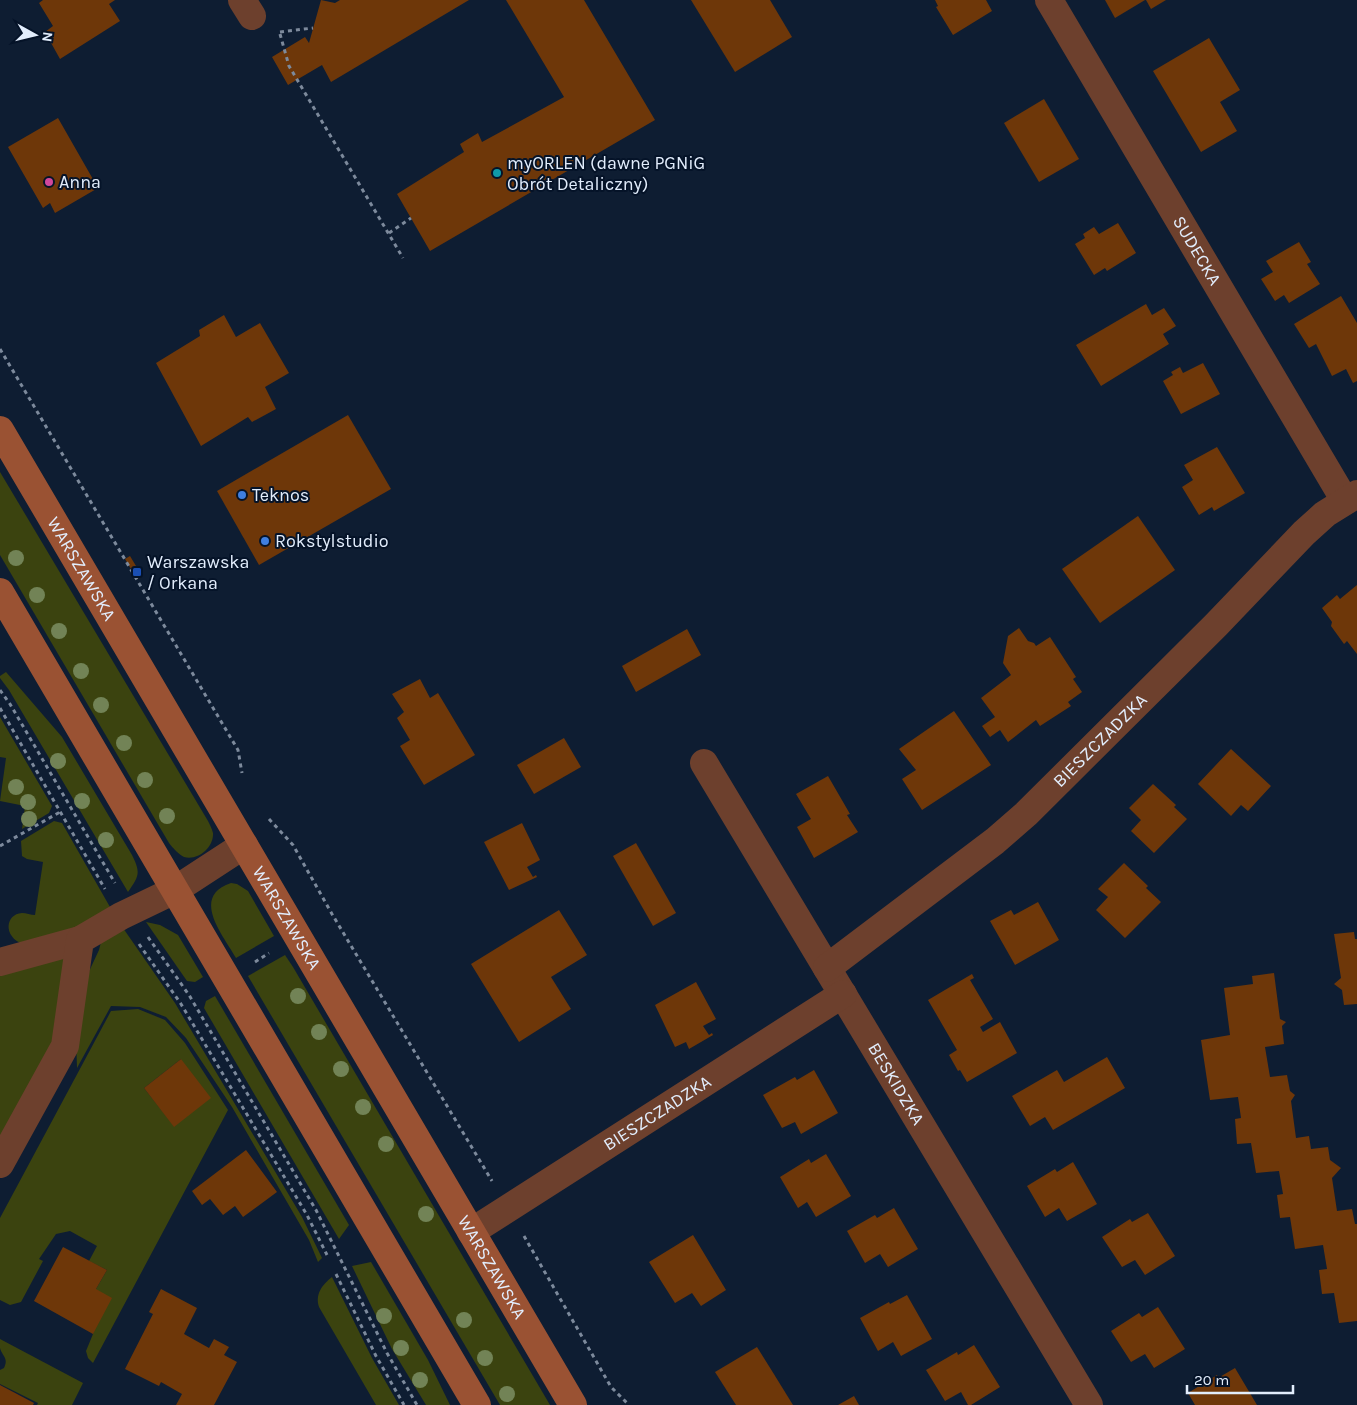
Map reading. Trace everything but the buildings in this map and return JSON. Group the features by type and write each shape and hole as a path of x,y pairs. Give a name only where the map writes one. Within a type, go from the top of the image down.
{"main road":[{"name":"WARSZAWSKA","path":"0,430 573,1405"},
{"path":"0,592 477,1405"}],"street":[{"name":"SUDECKA","path":"1049,0 1351,497"},
{"name":"BIESZCZADZKA","path":"826,968 995,841 1026,814 1216,625 1304,533 1326,514 1351,497"},
{"name":"BESKIDZKA","path":"704,763 1089,1405"},
{"path":"0,960 80,940 121,916 175,890 244,845"},
{"path":"0,1164 65,1046 80,940"},
{"name":"BIESZCZADZKA","path":"471,1232 843,994"}],"path":[{"path":"313,28 279,32 289,66 403,258"},
{"path":"389,233 411,218"},
{"path":"0,349 238,750 243,780"},
{"path":"0,690 118,888"},
{"path":"0,708 110,896"},
{"path":"0,846 60,812"},
{"path":"265,813 293,845 332,914 497,1189"},
{"path":"144,932 189,995 316,1210 387,1353 417,1405"},
{"path":"136,939 183,1003 307,1216 327,1255"},
{"path":"251,964 273,950"},
{"path":"521,1231 611,1387 629,1405"},
{"path":"336,1274 376,1356 404,1405"}],"green space":[{"path":"0,472 208,821 213,838 208,848 200,855 189,858 184,857 169,843 0,555"},
{"path":"6,672 62,737 132,855 138,874 128,892 9,690 0,678"},
{"path":"0,717 52,806 49,813 22,829 25,806 0,801 6,758 0,757"},
{"path":"54,821 62,823 110,907 76,928 23,944 17,941 9,931 10,921 16,914 35,915 43,862 27,859 22,856 21,841"},
{"path":"231,883 237,884 248,891 274,936 236,958 218,928 211,907 213,897 219,889"},
{"path":"146,922 160,925 178,935 203,977 195,982 187,981"},
{"path":"123,928 175,1003 302,1217 322,1258 318,1262 309,1240 232,1107 186,1038 166,1017 140,1007 111,1006 77,1068 76,1037 85,980 101,942"},
{"path":"67,955 56,1035 0,1141 0,971"},
{"path":"285,955 550,1405 500,1405 248,976"},
{"path":"215,996 349,1225 339,1239 204,1008 206,1001"},
{"path":"138,1009 165,1020 185,1043 228,1110 93,1363 88,1358 86,1351 93,1334 96,1289 107,1270 89,1261 97,1246 70,1231 56,1234 39,1259 43,1261 21,1302 10,1305 0,1300 0,1218 111,1011","holes":["181,1059 174,1126 144,1088"]},
{"path":"371,1262 428,1360 450,1405 426,1405 392,1349 352,1266"},
{"path":"332,1277 372,1358 399,1405 376,1405 319,1307 318,1298 320,1290"},
{"path":"0,1339 83,1383 72,1405 37,1405 38,1403 0,1384 0,1370 4,1368 6,1362 0,1348"}],"place":[{"name":"myORLEN (dawne PGNiG Obrót Detaliczny)","path":"497,173"},
{"name":"Anna","path":"49,182"},
{"name":"Teknos","path":"242,495"},
{"name":"Rokstylstudio","path":"265,541"},
{"name":"Warszawska / Orkana","path":"137,572"}]}
